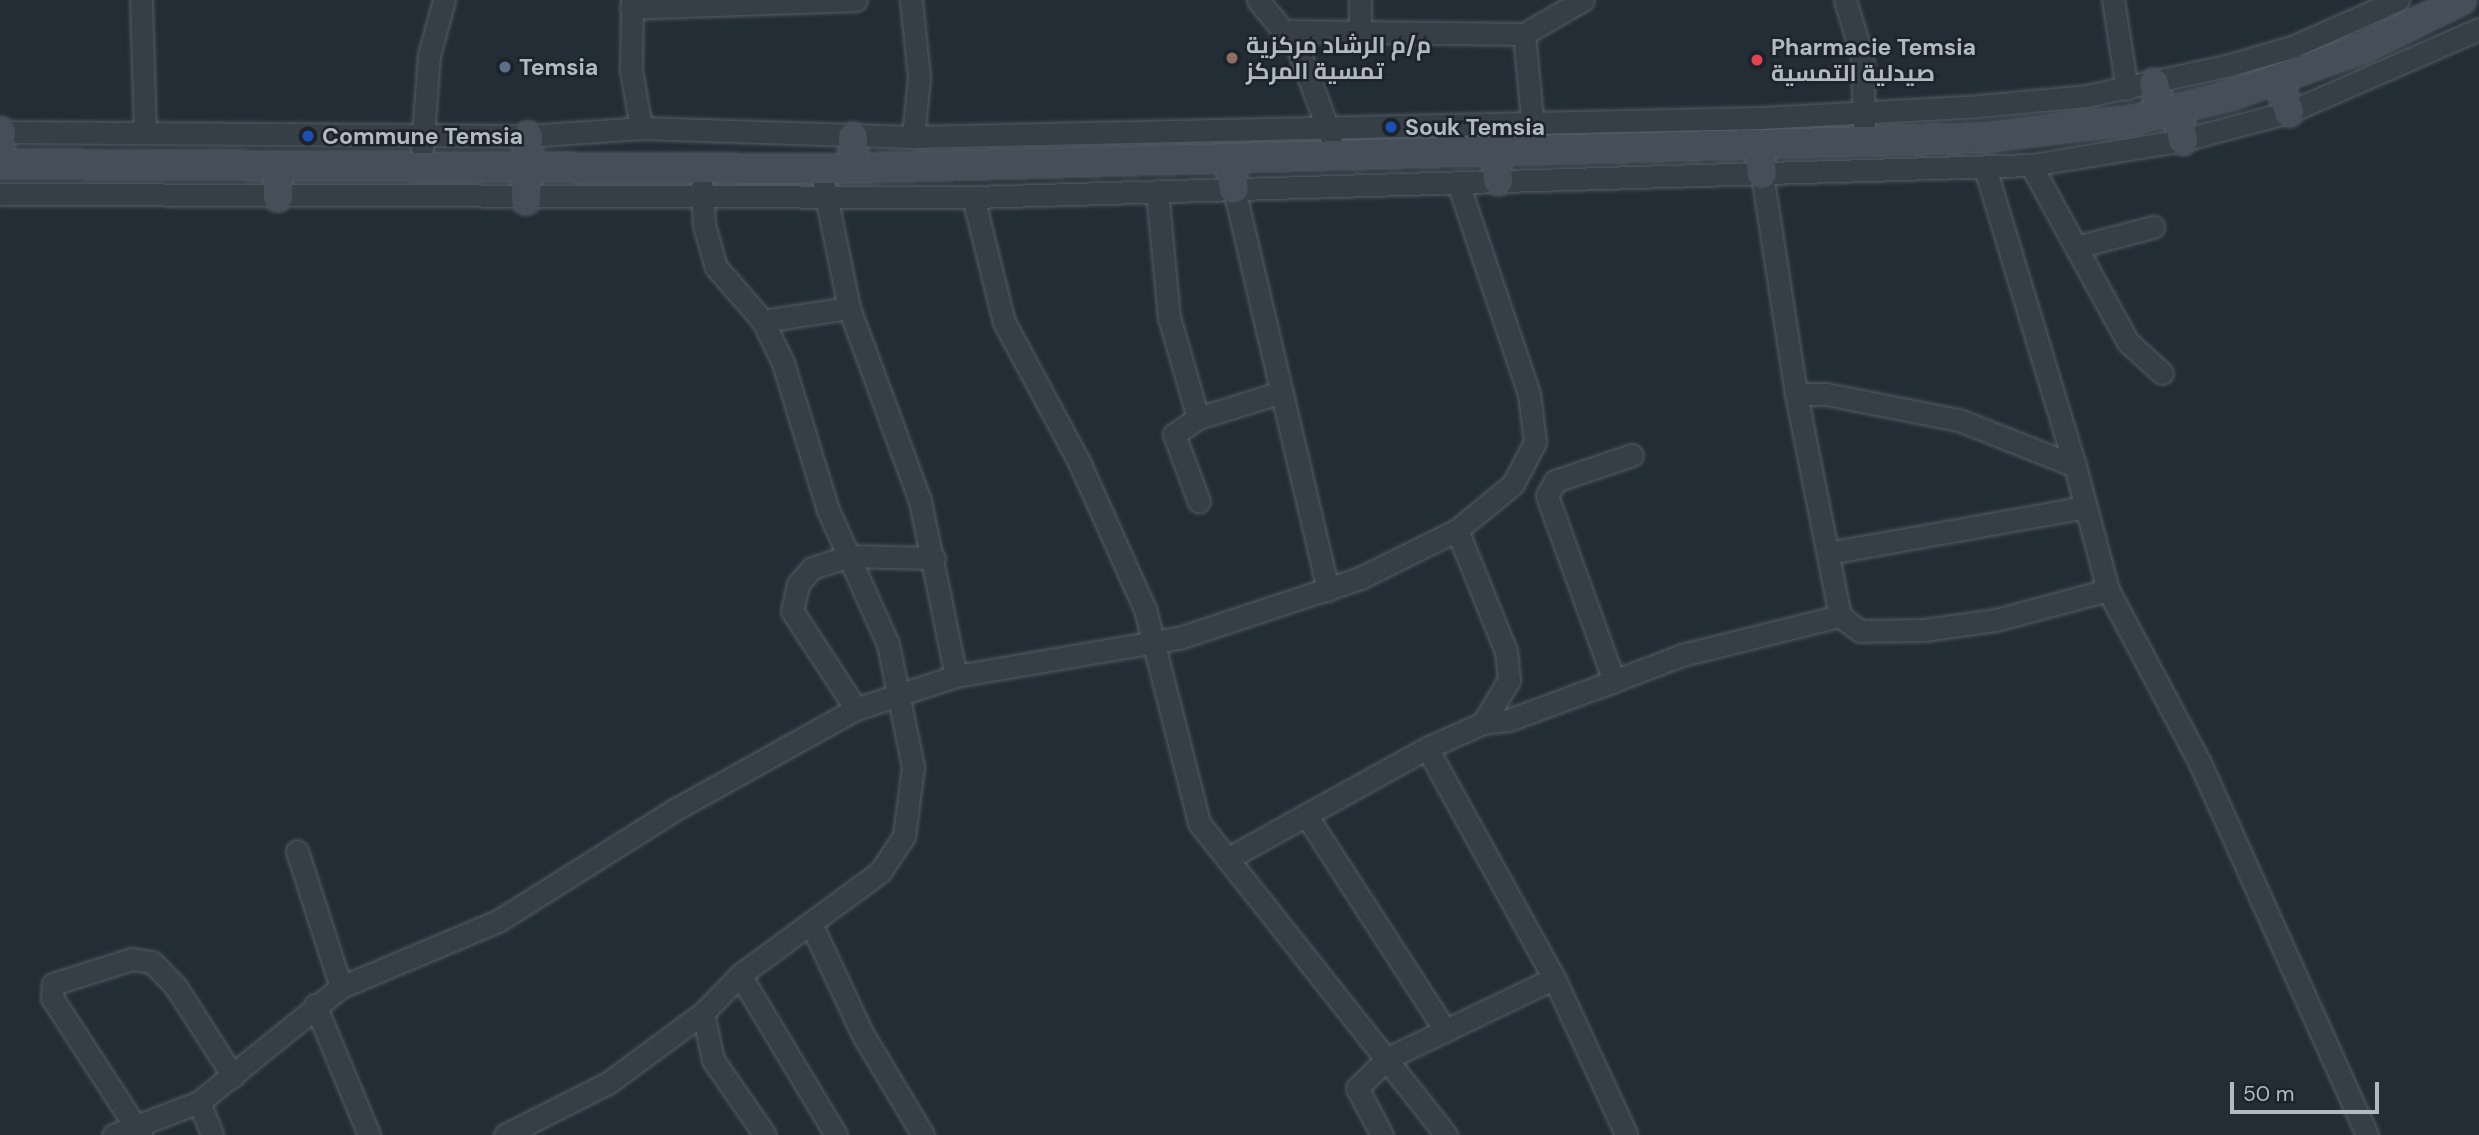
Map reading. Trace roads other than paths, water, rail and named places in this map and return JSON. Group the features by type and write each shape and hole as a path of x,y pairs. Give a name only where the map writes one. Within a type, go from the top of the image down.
{"main road":[{"path":"0,164 702,168 823,183 853,168 1495,151 1760,161 1864,158 2169,111 2278,80 2364,48 2462,0"},
{"path":"2278,80 2289,112"},
{"path":"2141,86 2169,111 2183,140"},
{"path":"526,200 528,136"},
{"path":"853,137 853,168"},
{"path":"1495,151 1497,181"},
{"path":"1228,159 1234,189"},
{"path":"278,166 278,197"}],"street":[{"path":"141,0 145,133"},
{"path":"420,167 429,55 444,0"},
{"path":"641,128 631,4 856,0"},
{"path":"911,0 919,78 913,137"},
{"path":"1258,0 1286,31 1327,125 1337,156"},
{"path":"1360,0 1360,30"},
{"path":"1286,31 1524,34 1583,0"},
{"path":"1845,0 1862,56 1864,158 1985,168 2031,165 2183,140 2289,112 2479,29"},
{"path":"2113,0 2141,86"},
{"path":"0,134 528,136 641,128 913,137 1864,112 2038,103 2141,86 2292,47 2398,0"},
{"path":"1524,34 1532,119"},
{"path":"0,194 526,200 702,199 823,183 973,197 1458,183 1760,161 1796,394 1840,616 1860,631 1924,630 1996,620 2108,590"},
{"path":"2031,165 2128,342 2162,373"},
{"path":"505,1135 608,1083 703,1013 740,975 880,872 904,836 913,767 902,690 850,556 828,510 763,321 716,267 702,199 702,168"},
{"path":"1985,168 2075,466 2108,590 2199,761 2367,1135"},
{"path":"823,183 849,308 934,558 956,676"},
{"path":"113,1135 139,1132 200,1102 315,1005 341,987 498,921 676,809 856,709 902,690 956,676 1157,644 1328,590 1458,530 1513,484 1535,442 1529,394 1458,183"},
{"path":"1234,189 1279,393 1328,590"},
{"path":"1157,191 1168,317 1198,418"},
{"path":"973,197 1004,322 1080,464 1157,644 1199,823 1388,1058 1446,1135"},
{"path":"2076,247 2154,227"},
{"path":"763,321 849,308"},
{"path":"1199,502 1174,434 1198,418 1279,393"},
{"path":"1796,394 1826,394 1959,420 2075,466"},
{"path":"1614,681 1547,496 1555,481 1632,455"},
{"path":"1828,553 2085,508"},
{"path":"1458,530 1510,669 1483,723"},
{"path":"856,709 792,611 792,597 812,568 850,556 934,558"},
{"path":"1227,859 1427,748 1483,723 1509,720 1682,655 1840,616"},
{"path":"1427,748 1554,978 1626,1134"},
{"path":"1306,815 1446,1031"},
{"path":"297,851 341,987"},
{"path":"811,924 863,1035 923,1135"},
{"path":"139,1132 52,998 52,984 132,959 152,962 176,987 233,1076"},
{"path":"740,975 836,1135"},
{"path":"1382,1135 1357,1088 1388,1058 1554,978"},
{"path":"315,1005 369,1135"},
{"path":"703,1013 713,1060 765,1135"},
{"path":"200,1102 212,1135"}],"place":[{"name":"م/م الرشاد مركزية تمسية المركز","path":"1232,58"},
{"name":"Pharmacie Temsia صيدلية التمسية","path":"1757,60"},
{"name":"Temsia","path":"505,67"},
{"name":"Souk Temsia","path":"1391,127"},
{"name":"Commune Temsia","path":"308,136"}]}
